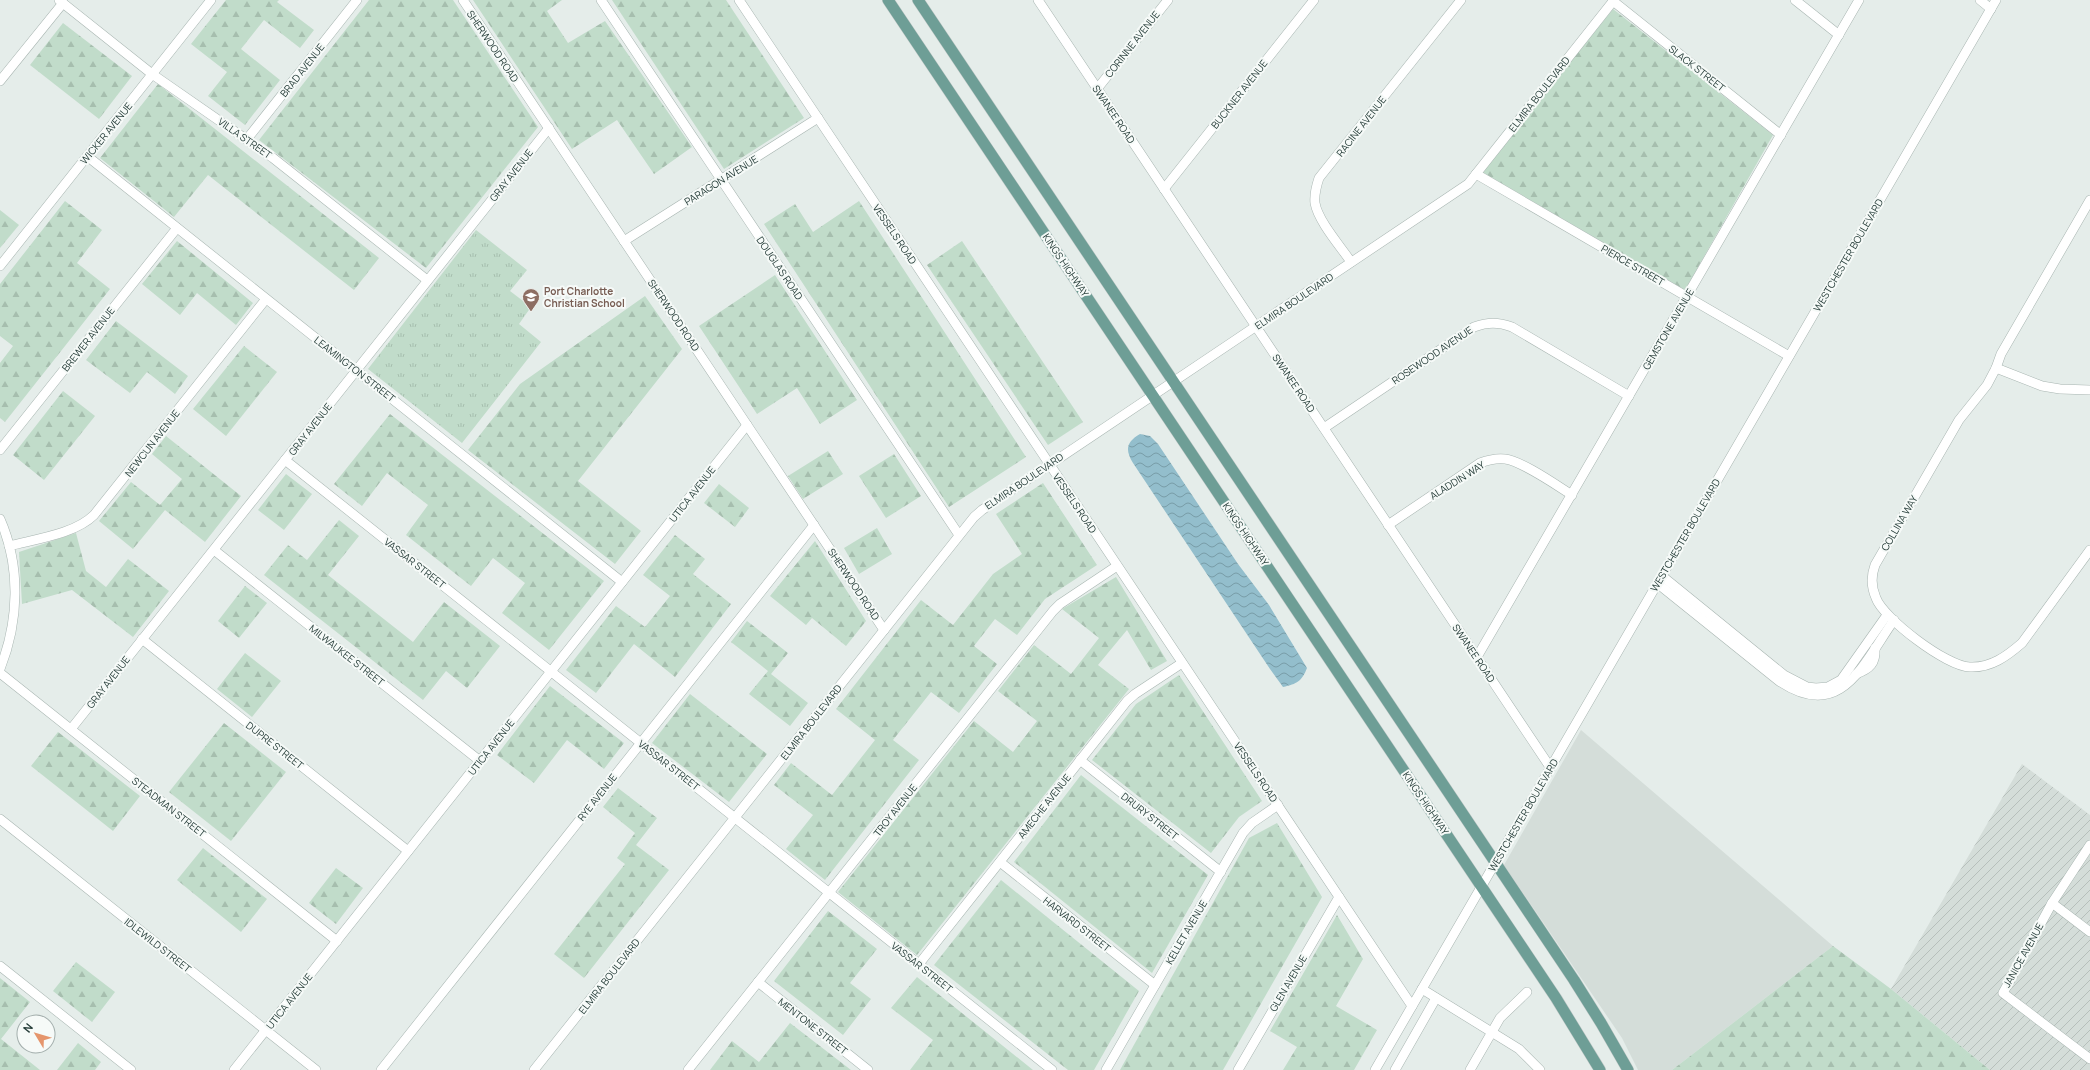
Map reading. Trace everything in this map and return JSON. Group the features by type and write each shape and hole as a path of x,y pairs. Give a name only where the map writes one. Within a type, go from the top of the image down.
{"main road":[{"name":"KINGS HIGHWAY","path":"888,0 1482,886 1556,998 1600,1070"},
{"path":"918,0 1577,984 1628,1070"}],"street":[{"name":"WICKER AVENUE","path":"0,266 211,0"},
{"name":"BRAD AVENUE","path":"247,139 357,0"},
{"name":"SHERWOOD ROAD","path":"463,0 884,630"},
{"name":"DOUGLAS ROAD","path":"601,0 959,535"},
{"name":"VESSELS ROAD","path":"739,0 1412,1006"},
{"name":"SWANEE ROAD","path":"1038,0 1550,767"},
{"name":"CORINNE AVENUE","path":"1097,89 1168,0"},
{"name":"BUCKNER AVENUE","path":"1164,189 1314,0"},
{"name":"RACINE AVENUE","path":"1351,262 1320,216 1316,204 1315,191 1319,178 1461,0"},
{"path":"1795,0 1839,35"},
{"name":"GEMSTONE AVENUE","path":"1477,657 1860,0"},
{"path":"1980,0 1991,9"},
{"name":"WESTCHESTER BOULEVARD","path":"1375,1070 1996,0"},
{"name":"VILLA STREET","path":"61,1 152,74 273,158 427,280"},
{"path":"0,81 61,1"},
{"name":"ELMIRA BOULEVARD","path":"534,1070 959,535 982,510 1468,184 1613,1"},
{"name":"SLACK STREET","path":"1613,1 1781,135"},
{"name":"PARAGON AVENUE","path":"624,241 818,118"},
{"name":"GRAY AVENUE","path":"71,729 549,128"},
{"name":"LEAMINGTON STREET","path":"87,156 622,582"},
{"name":"PIERCE STREET","path":"1476,174 1789,356"},
{"name":"COLLINA WAY","path":"2090,200 2001,354 1996,368 1982,393 1959,420 1875,565 1872,577 1872,586 1876,599 1891,618 1939,656 1950,662 1969,667 1995,663 2009,655 2022,643 2090,550"},
{"name":"BREWER AVENUE","path":"0,450 177,228"},
{"name":"NEWCUN AVENUE","path":"9,546 75,528 91,519 266,299"},
{"name":"ROSEWOOD AVENUE","path":"1324,428 1474,327 1486,323 1500,323 1512,327 1629,396"},
{"path":"1996,368 2042,386 2060,390 2090,390"},
{"name":"UTICA AVENUE","path":"234,1070 747,425"},
{"name":"ALADDIN WAY","path":"1388,524 1480,463 1492,459 1506,459 1518,464 1572,495"},
{"name":"VASSAR STREET","path":"285,460 1052,1070"},
{"path":"0,519 9,546 15,581 15,607 11,634 0,669"},
{"name":"RYE AVENUE","path":"381,1070 814,525"},
{"name":"MILWAUKEE STREET","path":"214,550 480,761"},
{"name":"TROY AVENUE","path":"688,1070 1053,611 1060,604 1117,566"},
{"path":"1659,580 1784,680 1821,692 1830,694 1845,686 1856,674 1871,667 1874,662 1876,642"},
{"path":"1821,692 1841,680 1876,642 1891,618"},
{"name":"DUPRE STREET","path":"142,639 408,851"},
{"name":"AMECHE AVENUE","path":"919,964 1127,701 1135,694 1182,663"},
{"name":"STEADMAN STREET","path":"0,673 337,941"},
{"name":"DRURY STREET","path":"1080,760 1221,872"},
{"name":"KELLET AVENUE","path":"1106,1070 1243,833 1252,823 1278,806"},
{"name":"IDLEWILD STREET","path":"0,819 316,1070"},
{"name":"JANICE AVENUE","path":"2090,845 2052,903 2003,993 2090,1059"},
{"name":"HARVARD STREET","path":"1000,862 1155,985"},
{"name":"GLEN AVENUE","path":"1238,1070 1339,897"},
{"path":"2052,903 2090,932"},
{"path":"0,966 131,1070"},
{"name":"MENTONE STREET","path":"758,982 868,1070"},
{"path":"1422,989 1519,1050 1540,1070"},
{"path":"1470,1070 1500,1018 1527,992"},
{"path":"1395,1070 1436,998"}],"shaded area":[{"path":"1581,730 1833,946 1672,1070 1638,1070 1622,1038 1504,865"},
{"path":"2022,764 2090,815 2090,1070 1990,1070 1891,989"}],"green space":[{"path":"226,0 279,0 277,2 314,30 300,48 264,20 241,49 280,80 245,125 208,96 227,72 191,44"},
{"path":"369,0 453,0 538,127 426,268 259,140"},
{"path":"473,0 562,0 547,11 568,43 605,21 692,147 654,174 617,120 572,149"},
{"path":"612,0 726,0 804,118 724,169"},
{"path":"1613,9 1773,135 1685,290 1482,172"},
{"path":"63,23 132,76 99,119 30,65"},
{"path":"158,84 379,258 354,290 208,175 174,217 100,158"},
{"path":"65,201 102,230 77,263 110,289 5,422 0,418 0,363 13,346 0,336 0,284"},
{"path":"859,201 1026,457 949,507 764,224 795,204 813,232"},
{"path":"0,210 19,225 0,248"},
{"path":"476,230 527,270 510,291 531,307 519,324 541,342 462,443 368,369"},
{"path":"177,241 253,303 236,325 197,293 180,315 142,284"},
{"path":"962,241 1083,422 1048,445 927,265"},
{"path":"775,275 857,400 820,424 797,388 757,414 699,326"},
{"path":"645,296 682,349 578,481 641,531 615,564 468,450 520,384"},
{"path":"116,321 188,376 175,394 147,372 130,393 86,360"},
{"path":"244,346 277,372 226,436 193,409"},
{"path":"63,391 95,416 44,480 13,455"},
{"path":"390,414 604,581 549,650 502,613 525,583 493,558 471,586 406,535 428,505 387,473 362,506 334,484"},
{"path":"166,436 241,496 205,542 165,510 133,549 99,521 131,482 160,505 182,479 152,454"},
{"path":"828,451 843,474 803,499 788,476"},
{"path":"894,454 921,496 886,518 859,476"},
{"path":"286,474 312,494 284,530 258,510"},
{"path":"1043,483 1097,565 1045,599 1017,635 995,619 974,646 997,664 959,713 931,692 893,740 919,760 825,880 786,849 813,815 774,785 791,763 832,795 875,740 836,709 921,600 953,625 993,574 1022,554 996,514"},
{"path":"719,484 749,508 735,527 704,503"},
{"path":"339,520 359,536 328,575 413,642 444,602 500,646 467,688 446,671 423,700 264,575 288,545 307,560"},
{"path":"877,528 892,554 859,574 844,548"},
{"path":"76,533 86,571 106,587 128,559 169,591 133,637 72,590 22,604 19,552"},
{"path":"675,535 705,559 693,574 731,604 675,677 634,644 596,693 566,670 616,606 645,627 670,596 643,575"},
{"path":"815,541 866,621 846,646 812,618 806,625 770,596"},
{"path":"1116,577 1167,661 1151,670 1127,630 1098,665 1129,689 917,955 838,892 974,721 1013,752 1037,721 998,691 1034,645 1071,674 1099,638 1062,609"},
{"path":"245,586 267,603 239,638 218,621"},
{"path":"747,621 788,653 771,674 808,703 790,726 749,694 768,671 731,642"},
{"path":"245,653 281,681 252,717 217,689"},
{"path":"1179,675 1262,801 1239,817 1211,853 1092,760 1136,704"},
{"path":"550,686 624,743 604,769 567,740 534,783 497,755"},
{"path":"690,694 767,754 729,802 652,743"},
{"path":"224,723 286,772 231,841 169,792"},
{"path":"58,732 140,796 113,831 31,766"},
{"path":"1081,775 1208,875 1152,973 1014,862"},
{"path":"618,788 657,818 636,845 669,870 584,978 554,954 625,864 617,858 635,833 603,807"},
{"path":"1277,823 1322,897 1223,1070 1120,1070 1249,838"},
{"path":"203,848 267,899 241,932 177,880"},
{"path":"336,868 363,888 336,924 309,903"},
{"path":"1001,880 1139,991 1094,1070 1068,1070 934,965"},
{"path":"828,911 877,949 850,983 871,999 843,1035 774,981"},
{"path":"1337,915 1363,959 1336,1006 1377,1030 1354,1070 1283,1070 1297,1047 1270,1031"},
{"path":"1833,946 1891,989 1990,1070 1672,1070"},
{"path":"76,962 115,992 92,1022 53,991"},
{"path":"917,977 1033,1070 910,1070 933,1040 891,1008"},
{"path":"0,978 30,1002 21,1014 16,1014 16,1020 1,1039 16,1051 16,1054 20,1054 40,1070 0,1070"},
{"path":"790,1023 851,1070 710,1070 732,1041 759,1062"},
{"path":"78,1043 101,1062 95,1070 57,1070"}],"water":[{"path":"1140,434 1150,436 1158,444 1238,564 1269,605 1307,668 1301,679 1292,685 1283,687 1270,669 1133,463 1130,458 1128,447 1132,440"}],"place":[{"name":"Port Charlotte Christian School","path":"531,312"}]}
